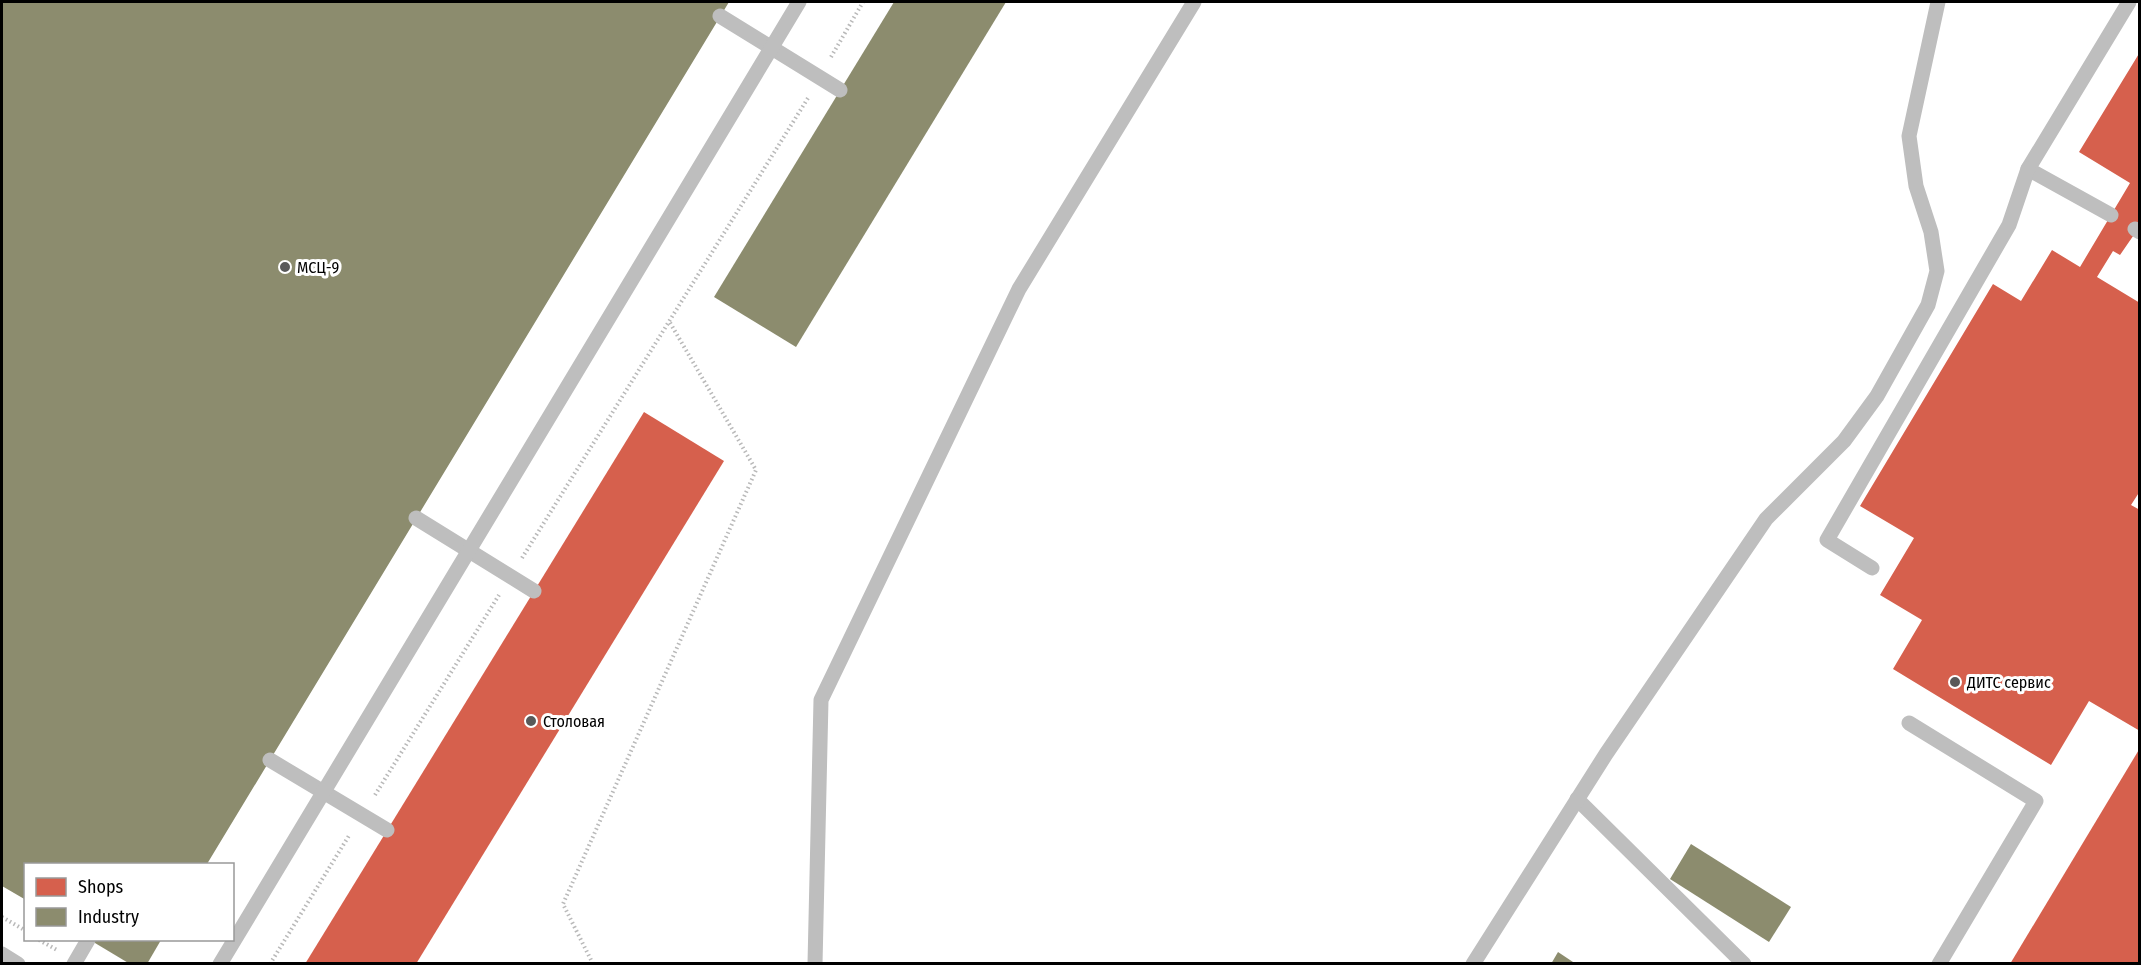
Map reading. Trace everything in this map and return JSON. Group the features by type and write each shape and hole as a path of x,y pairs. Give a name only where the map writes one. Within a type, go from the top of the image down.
{"lane":[{"path":"234,940 799,2"},
{"path":"815,963 821,700 1019,289 1194,2"},
{"path":"1473,963 1577,799 1766,519 1845,441 1878,396 1928,305 1937,271 1931,232 1916,186 1909,136 1938,2"},
{"path":"1872,568 1827,540 2009,225 2028,169 2129,2"},
{"path":"720,16 840,90"},
{"path":"2028,169 2111,215"},
{"path":"416,518 534,591"},
{"path":"1909,723 2036,801 1939,963"},
{"path":"270,760 387,830"},
{"path":"1577,799 1744,963"},
{"path":"74,963 87,941"},
{"path":"220,963 233,941"},
{"path":"2,954 18,963"}],"path":[{"path":"829,61 863,2"},
{"path":"519,562 812,91"},
{"path":"593,963 563,904 756,470 669,321"},
{"path":"369,805 501,592"},
{"path":"270,963 356,825"},
{"path":"2,917 24,930"}],"building: Shops":[{"path":"2140,52 2140,226 2120,255 2113,251 2097,277 2140,303 2140,491 2131,505 2140,510 2140,731 2089,701 2051,765 1893,669 1922,620 1880,595 1914,538 1860,506 1993,284 2021,301 2052,250 2080,267 2130,183 2079,152"},
{"path":"644,412 724,461 416,964 305,964"},
{"path":"2140,748 2140,964 2010,964"}],"building: Industry":[{"name":"МСЦ-9","path":"2,2 729,2 208,863 24,863 24,899 2,886"},
{"path":"894,2 1006,2 796,347 714,297"},
{"path":"1691,844 1791,907 1769,942 1670,879"},
{"path":"92,941 160,941 147,964 130,964"},
{"path":"1558,952 1576,964 1551,964"}],"place":[{"name":"МСЦ-9","path":"285,267"},
{"name":"ДИТС сервис","path":"1955,682"},
{"name":"Столовая","path":"531,721"}]}
